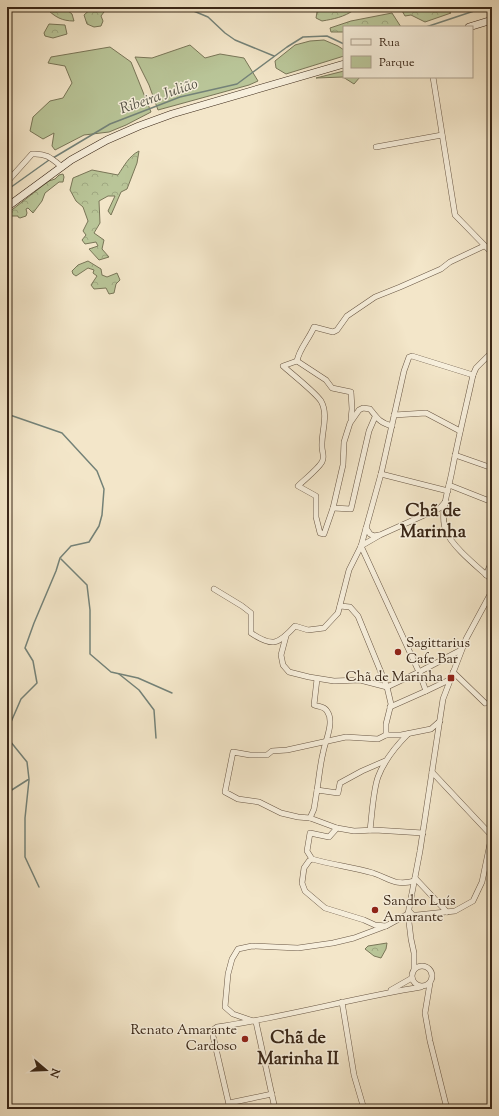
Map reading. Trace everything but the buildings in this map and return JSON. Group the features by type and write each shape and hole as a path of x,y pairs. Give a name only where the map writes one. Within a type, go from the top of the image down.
{"main road":[{"path":"472,26 492,20"},
{"path":"7,208 62,167 107,140 166,116 343,64"}],"street":[{"path":"433,78 455,215 492,253"},
{"path":"376,147 442,135"},
{"path":"7,182 32,154 42,153 62,167"},
{"path":"7,174 13,175"},
{"path":"297,361 298,353 310,337 314,327 332,332 337,330 347,316 375,297 400,288 484,246"},
{"path":"492,352 476,368 473,375 455,455 443,523 451,541 492,580"},
{"path":"214,589 251,613 251,633 264,642 278,642 295,626 308,630 324,628 338,613 349,570 361,546 381,474 404,371 409,357 412,356 473,375"},
{"path":"297,361 326,380 332,388 351,392 352,409 350,423 344,442 343,465 333,508 324,534 320,533 316,517 316,496 298,486 322,462 324,413 322,402 317,396 283,366 297,361"},
{"path":"350,423 358,410 363,408 370,409 375,417 392,426"},
{"path":"394,415 426,413 460,431"},
{"path":"333,508 351,509 369,431 375,417"},
{"path":"455,455 492,468"},
{"path":"381,474 448,491"},
{"path":"449,485 492,502"},
{"path":"366,528 370,534 374,536 380,534 433,512 440,508 446,501"},
{"path":"361,546 380,534"},
{"path":"361,546 419,672 426,691"},
{"path":"486,574 492,561"},
{"path":"421,987 415,984 412,978 414,969 414,953 408,913 423,833 443,699 461,650 492,591"},
{"path":"340,606 350,607 358,616 387,687 391,704 386,724 386,735"},
{"path":"286,636 281,655 283,665 289,672 334,681 360,680 387,687 461,650"},
{"path":"453,672 485,703"},
{"path":"310,818 314,809 323,752 328,741 329,732 328,712 324,707 314,705 317,678"},
{"path":"390,707 449,680"},
{"path":"423,833 370,830 354,831 337,828 310,818 281,813 259,802 238,799 225,792 233,752 250,755 267,755 272,751 287,750 346,737 378,739 386,735 408,734 431,729 440,721"},
{"path":"370,830 378,778 386,761 399,743 408,734"},
{"path":"317,790 338,793 340,783 362,771 386,761"},
{"path":"408,913 417,915 455,911 473,901 482,882 492,835 432,772"},
{"path":"337,828 329,837 310,833 307,851 312,859 374,874 390,881 404,884 415,880"},
{"path":"312,859 304,868 302,883 305,891 325,908 375,925 386,926"},
{"path":"415,880 447,912"},
{"path":"256,1022 233,1014 225,1007 228,974 232,959 238,949 252,946 298,948 354,938 386,926 408,913"},
{"path":"409,921 417,915"},
{"path":"414,969 421,966 429,968 432,975 425,1013 430,1041 448,1109"},
{"path":"385,992 412,978"},
{"path":"230,1109 213,1036 213,1030 218,1027 256,1022 385,992 421,987 430,983"},
{"path":"342,1002 354,1075 364,1109"},
{"path":"256,1022 275,1109"},
{"path":"229,1103 272,1094"}],"green space":[{"path":"47,7 63,7 72,14 74,21 59,18 50,12"},
{"path":"93,7 100,8 104,12 101,16 103,21 101,26 94,27 87,24 84,15"},
{"path":"340,7 353,7 354,10 343,16 322,21 316,18 317,12"},
{"path":"408,7 442,7 451,13 425,22 411,15 405,16 401,9"},
{"path":"392,13 400,26 343,26 343,32 331,32 330,28 351,21"},
{"path":"49,24 65,25 67,34 53,38 45,36 44,33"},
{"path":"324,40 338,46 343,49 343,56 286,74 276,68 275,61 295,45 310,41"},
{"path":"190,45 205,58 220,54 244,58 258,81 249,85 158,110 149,85 135,57 152,58"},
{"path":"110,47 131,62 151,112 109,132 84,135 55,150 52,146 54,133 43,139 30,131 33,117 50,101 63,98 72,83 65,66 48,63 51,57"},
{"path":"343,71 343,77 316,78"},
{"path":"345,78 359,78 354,84"},
{"path":"139,151 137,163 127,189 121,192 111,215 108,211 115,196 108,196 99,201 100,223 94,233 104,240 102,249 109,257 99,260 89,249 98,246 96,242 85,244 82,240 86,235 83,231 88,221 83,207 76,201 70,190 73,178 92,170 118,175 130,158"},
{"path":"63,174 63,182 59,182 45,193 42,201 33,213 28,208 26,209 26,216 20,218 18,216 12,216 8,213 49,181"},
{"path":"88,261 101,269 102,275 107,277 117,273 120,280 116,284 114,293 109,294 106,288 94,289 91,285 97,276 93,273 94,270 88,268 76,276 73,274 72,271 78,265"},
{"path":"387,943 386,949 381,958 374,956 365,949 368,946"}],"waterway":[{"path":"184,7 208,17 235,40 274,56"},
{"name":"Ribeira Julião","path":"429,26 486,7"},
{"name":"Ribeira Julião","path":"53,158 110,124 180,97 237,84 303,37 327,36 343,44"},
{"name":"Ribeira Julião","path":"7,190 49,160"},
{"path":"7,414 62,433 97,471 104,489 102,515 99,526 89,542 71,546 60,558 25,648 33,661 37,683 21,699 11,722 10,741 27,762 29,779 7,793"},
{"path":"61,559 87,585 90,610 90,654 111,672 138,678 172,693"},
{"path":"119,674 139,690 154,710 156,738"},
{"path":"29,780 25,818 25,857 39,887"}],"place":[{"name":"Sagittarius Cafe Bar","path":"398,652"},
{"name":"Chã de Marinha","path":"451,678"},
{"name":"Sandro Luís Amarante","path":"375,910"},
{"name":"Renato Amarante Cardoso","path":"245,1039"}],"district":[{"name":"Chã de Marinha","path":"433,522"},
{"name":"Chã de Marinha II","path":"298,1049"}]}
